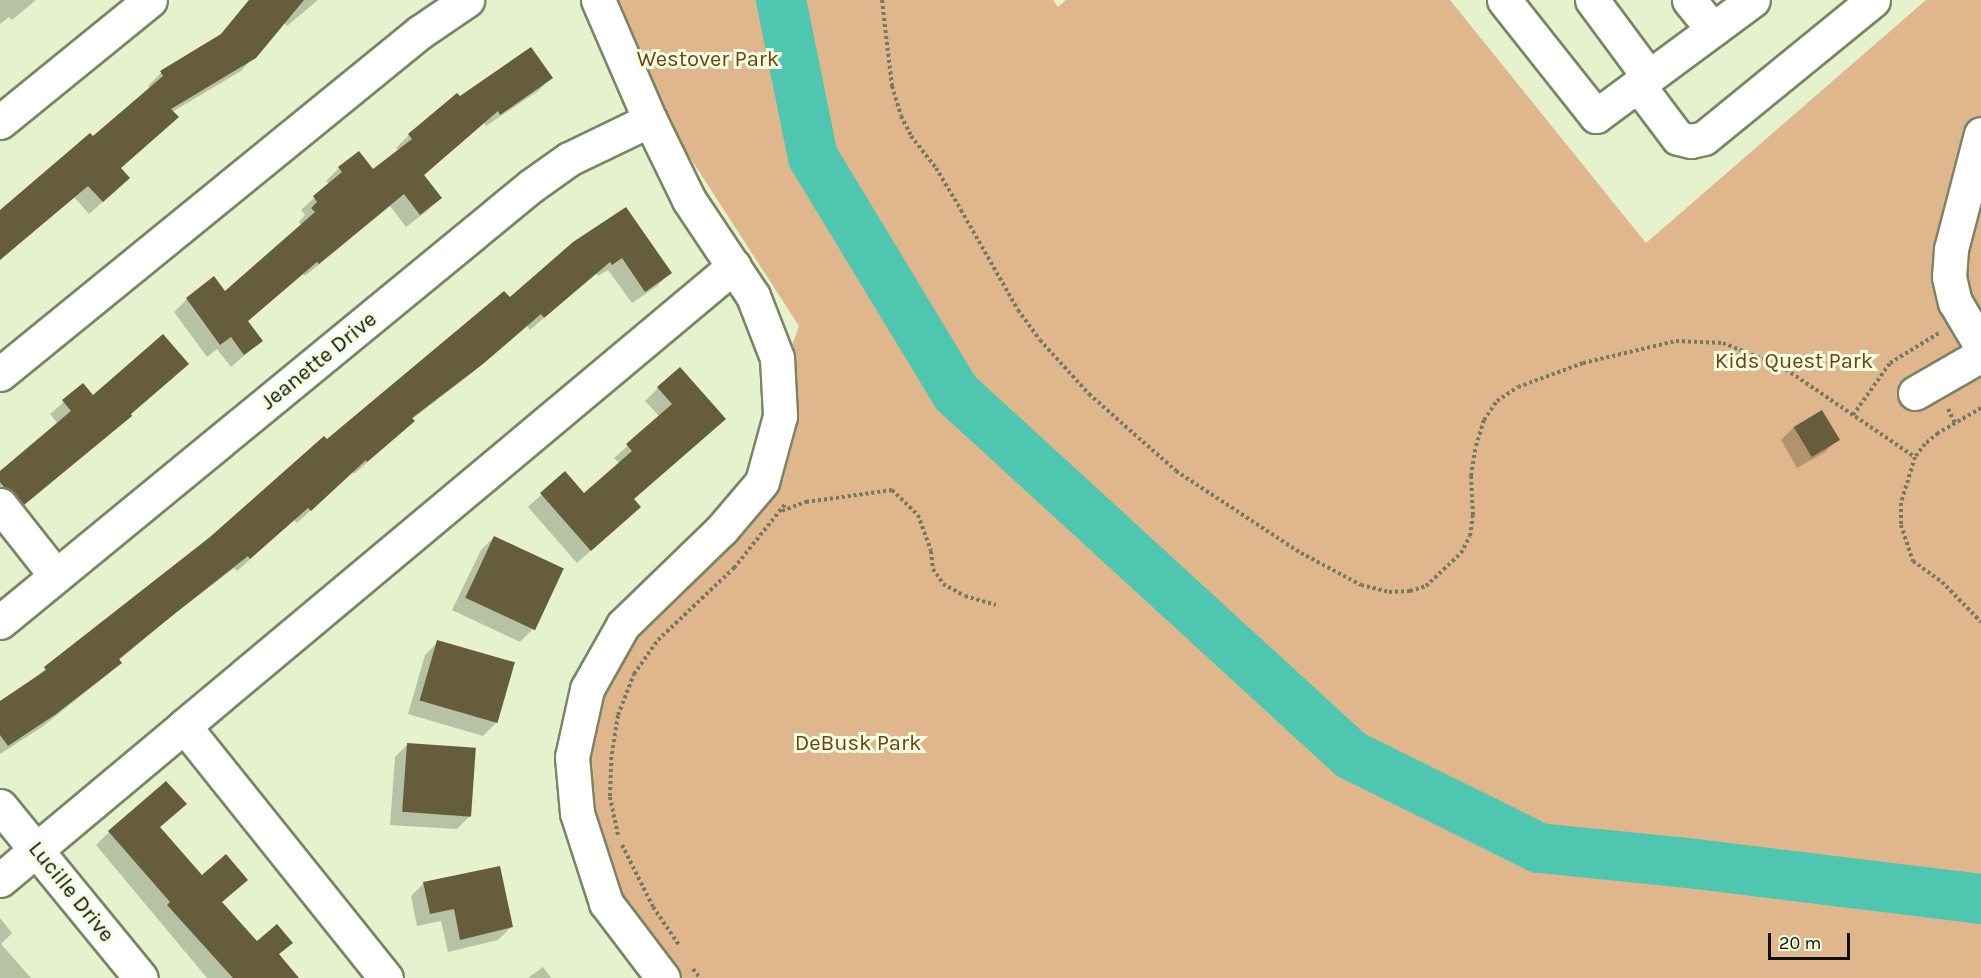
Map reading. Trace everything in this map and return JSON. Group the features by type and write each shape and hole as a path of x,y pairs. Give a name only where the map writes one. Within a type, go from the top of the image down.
{"street":[{"path":"0,122 150,0"},
{"path":"0,374 420,32 467,0"},
{"path":"598,0 650,120 689,200 753,296 777,358 780,416 762,483 722,529 623,625 587,689 572,757 577,813 606,903 677,972"},
{"path":"1504,0 1596,116 1753,0"},
{"path":"1592,0 1678,138 1691,141 1704,138 1873,0"},
{"path":"1689,0 1713,30"},
{"name":"Jeanette Drive","path":"0,622 531,186 569,159 650,120"},
{"path":"1981,134 1950,258 1948,277 1954,302 1981,346"},
{"path":"0,880 734,266"},
{"path":"1915,393 1981,355"},
{"path":"0,506 56,576"},
{"path":"184,726 386,978"},
{"name":"Lucille Drive","path":"0,806 141,978"}],"path":[{"path":"882,0 891,86 911,136 936,168 1018,310 1040,340 1089,394 1176,471 1301,553 1361,585 1389,592 1410,591 1426,586 1440,576 1461,554 1470,536 1473,515 1471,476 1476,446 1484,420 1497,401 1518,387 1583,363 1676,341 1723,343 1781,366 1915,457"},
{"path":"1853,415 1890,363 1964,319"},
{"path":"1981,408 1938,433 1925,444 1915,457 1901,503 1901,525 1913,561 1942,582 1981,622"},
{"path":"782,512 806,502 892,490 918,516 931,551 933,569 943,584 965,596 996,605"},
{"path":"680,946 632,870 619,838 610,796 611,760 618,715 634,674 658,640 734,568 782,512 790,494"},
{"path":"677,972 700,978"}],"green space":[{"path":"616,0 1053,0 1058,7 1066,0 1450,0 1646,243 1926,0 1981,0 1981,978 681,978 621,901 596,845 587,756 615,659 674,596 780,470 798,419 791,348 799,326 680,142"}],"building":[{"path":"249,0 304,0 256,58 171,109 179,117 121,168 130,178 103,202 88,186 0,260 0,210 90,133 93,136 163,76 160,71 221,34"},
{"path":"531,47 553,78 500,115 498,111 424,175 442,198 420,215 404,194 319,264 317,262 248,321 263,341 244,355 231,337 220,345 186,298 214,276 225,291 315,212 311,208 317,202 313,196 342,172 338,167 359,151 373,169 412,139 408,134 457,93 460,96"},
{"path":"626,207 672,273 645,292 622,258 612,265 610,262 544,318 541,314 483,364 412,418 415,421 367,462 366,460 311,511 308,508 250,559 248,556 178,611 119,659 122,663 56,714 8,746 0,735 0,701 46,670 44,667 210,537 324,436 327,439 504,291 510,297 573,242"},
{"path":"163,334 189,364 131,414 132,416 24,505 14,493 4,487 0,482 0,471 71,411 62,400 83,383 93,395"},
{"path":"680,367 726,419 634,499 641,507 591,551 540,493 565,471 584,493 632,451 626,444 672,404 657,387"},
{"path":"1822,410 1840,440 1812,457 1794,427"},
{"path":"494,536 564,569 535,630 465,598"},
{"path":"437,640 515,662 497,723 420,701"},
{"path":"407,743 476,748 471,817 402,812"},
{"path":"166,781 187,804 160,827 202,875 226,854 248,880 222,902 257,941 277,924 293,943 279,954 299,978 233,978 167,905 170,902 108,831"},
{"path":"500,866 513,927 460,940 454,909 430,914 423,882"}],"waterway":[{"path":"781,0 813,157 956,393 1351,755 1539,848 1696,864 1981,899"}],"park label":[{"name":"Westover Park","path":"708,60"},
{"name":"Kids Quest Park","path":"1794,362"},
{"name":"DeBusk Park","path":"858,744"}]}
